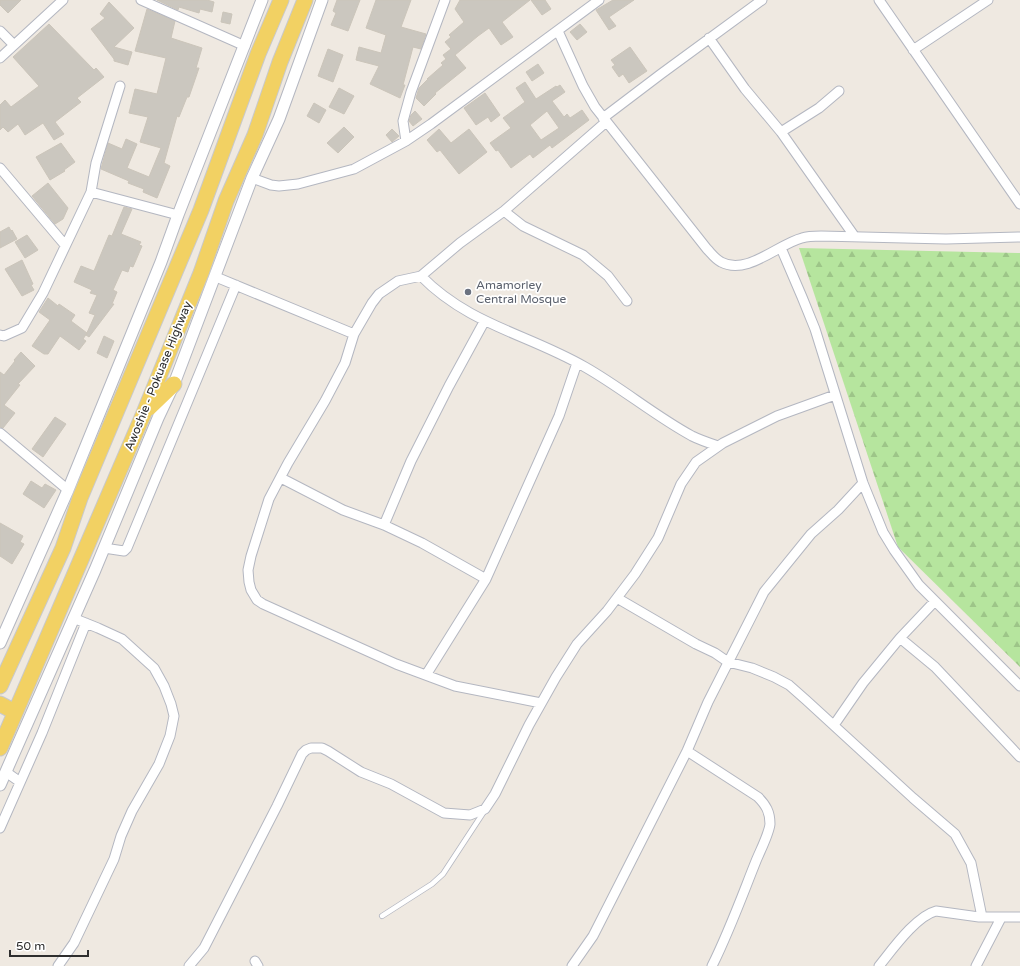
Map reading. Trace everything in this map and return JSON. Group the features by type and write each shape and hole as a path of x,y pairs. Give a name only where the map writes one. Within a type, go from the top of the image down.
{"main road":[{"name":"Awoshie - Pokuase Highway","path":"0,686 63,548 80,498 201,210 258,54 281,0"},
{"name":"Awoshie - Pokuase Highway","path":"0,748 144,413 201,273 226,201 255,135 280,62 305,0"},
{"path":"144,413 174,384"},
{"path":"0,704 15,712"}],"street":[{"path":"0,58 63,0"},
{"path":"141,0 245,46"},
{"path":"0,643 68,490 162,262 178,214 262,0"},
{"path":"0,785 174,384 216,277 252,178 279,119 322,0"},
{"path":"406,141 403,121 411,92 445,0"},
{"path":"252,178 271,185 279,186 298,184 354,169 406,141 466,99 599,0"},
{"path":"541,704 454,686 396,664 297,620 257,600 249,582 248,570 269,499 288,463 326,401 345,363 354,334 372,303 380,294 398,281 421,276 460,243 504,211 605,120 709,38 762,0"},
{"path":"879,0 1020,204"},
{"path":"913,50 988,0"},
{"path":"0,31 14,45"},
{"path":"558,31 583,86 595,107 707,249 721,262 736,266 746,264 760,259 803,237 821,236 946,239 1020,237"},
{"path":"709,38 746,89 781,132 855,237"},
{"path":"0,335 4,336 22,328 43,293 91,192 96,163 120,86"},
{"path":"781,132 819,108 839,91"},
{"path":"0,168 65,245"},
{"path":"91,192 178,214"},
{"path":"504,211 523,226 583,255 608,276 627,301"},
{"path":"781,248 814,329 863,483 884,532 894,550 919,585 1020,686"},
{"path":"421,276 434,290 451,303 484,322 577,363 605,379 666,420 693,436 718,446"},
{"path":"216,277 354,334"},
{"path":"104,548 124,551 127,548 236,285"},
{"path":"384,525 411,461 449,386 484,322"},
{"path":"426,675 486,579 558,416 577,363"},
{"path":"189,966 204,948 302,754 306,750 317,748 328,751 361,772 391,784 450,815 470,815 485,809 495,794 529,724 556,677 577,644 617,598 635,574 658,538 681,484 696,462 718,446 777,416 835,395"},
{"path":"0,433 68,490"},
{"path":"281,478 343,510 384,525 422,543 486,579"},
{"path":"572,966 593,936 687,751 708,702 764,592 811,534 838,510 863,483"},
{"path":"617,598 696,644 715,653 728,662 752,668 789,685 923,807 955,834 971,863 982,917"},
{"path":"834,725 863,683 900,638 935,600"},
{"path":"58,966 74,943 114,859 121,836 132,811 159,764 170,736 174,716 164,686 154,668 122,639 72,618"},
{"path":"0,828 42,733 86,623"},
{"path":"900,638 935,667 1020,757"},
{"path":"55,660 68,666"},
{"path":"687,751 758,797 766,804 769,814 770,826 724,942 712,966"},
{"path":"6,772 20,782"},
{"path":"879,966 918,920 930,912 936,911 982,917 1020,917"},
{"path":"976,966 1001,918"}],"lane":[{"path":"382,916 432,884 443,874 485,809"}],"green space":[{"path":"799,248 1020,253 1020,667 898,547"}],"building":[{"path":"0,0 21,0 8,13 0,5"},
{"path":"157,0 207,0 214,2 212,12 200,9 199,13 179,7 178,10"},
{"path":"337,0 360,0 348,31 331,25 336,13 333,11"},
{"path":"376,0 411,0 401,27 426,34 421,49 413,47 403,85 405,85 400,98 370,84 379,66 356,60 359,47 381,53 386,35 366,28"},
{"path":"460,0 530,0 502,22 513,37 501,45 489,28 455,55 466,68 435,93 436,94 424,106 416,98 419,88 443,65 441,63 446,59 443,55 451,49 445,42 451,37 449,35 464,22 455,9"},
{"path":"531,0 545,0 551,9 542,15"},
{"path":"613,0 634,0 609,17 616,26 609,30 596,10"},
{"path":"109,2 134,28 114,47 132,52 128,65 114,61 91,29 105,18 100,14"},
{"path":"147,9 175,21 171,38 202,48 196,68 199,68 189,97 187,97 179,117 177,116 164,163 170,166 157,198 143,192 144,189 128,183 129,181 101,169 108,143 122,149 126,139 137,144 127,168 149,177 161,148 140,142 148,117 129,113 135,89 157,94 166,58 135,51"},
{"path":"223,12 232,14 230,24 221,22"},
{"path":"49,24 94,70 96,68 104,77 77,98 81,102 55,122 64,134 54,140 43,123 25,135 18,124 8,132 3,127 0,130 0,105 5,100 11,107 39,86 13,57"},
{"path":"580,24 587,32 577,40 570,32"},
{"path":"630,47 647,71 629,83 623,74 619,77 612,67 615,65 611,60"},
{"path":"328,49 343,55 333,82 318,76"},
{"path":"538,64 544,73 532,81 526,72"},
{"path":"525,82 536,99 560,85 565,92 552,101 564,117 567,114 570,118 582,110 589,120 552,148 550,145 533,158 530,154 511,168 498,150 496,151 490,143 511,128 503,118 525,102 516,88","holes":["547,111 559,128 541,140 530,125"]},
{"path":"339,88 354,96 344,114 329,107"},
{"path":"485,93 500,115 491,122 488,117 476,125 464,108"},
{"path":"314,103 326,110 319,123 307,116"},
{"path":"415,111 422,119 413,126 409,121 411,115"},
{"path":"344,127 354,137 338,153 327,143"},
{"path":"392,129 399,136 392,142 386,135"},
{"path":"439,129 451,143 469,129 487,152 459,174 440,150 437,152 427,140"},
{"path":"61,143 75,162 64,170 65,171 50,180 36,157"},
{"path":"48,183 68,208 63,219 55,224 32,196"},
{"path":"124,207 132,209 121,234 141,242 139,245 142,246 133,267 130,266 128,272 122,270 113,290 117,292 112,304 114,304 89,337 86,335 95,315 89,313 97,295 90,293 92,290 74,282 81,266 94,271 109,235 112,236"},
{"path":"9,227 17,239 0,248 0,232"},
{"path":"27,235 38,250 25,258 15,242"},
{"path":"22,260 33,284 31,285 34,290 22,296 5,269"},
{"path":"48,298 58,306 59,304 75,315 71,321 87,333 83,339 86,341 79,350 60,336 48,354 44,354 32,346 50,320 39,312"},
{"path":"104,336 114,341 107,358 97,353"},
{"path":"21,352 35,366 18,384 20,385 4,405 15,413 3,428 0,427 0,372 4,375"},
{"path":"55,417 66,424 43,457 32,449"},
{"path":"31,481 42,488 45,484 56,490 44,508 23,494"},
{"path":"0,523 23,536 20,542 24,544 12,564 0,556"}],"place":[{"name":"Amamorley Central Mosque","path":"468,292"}]}
